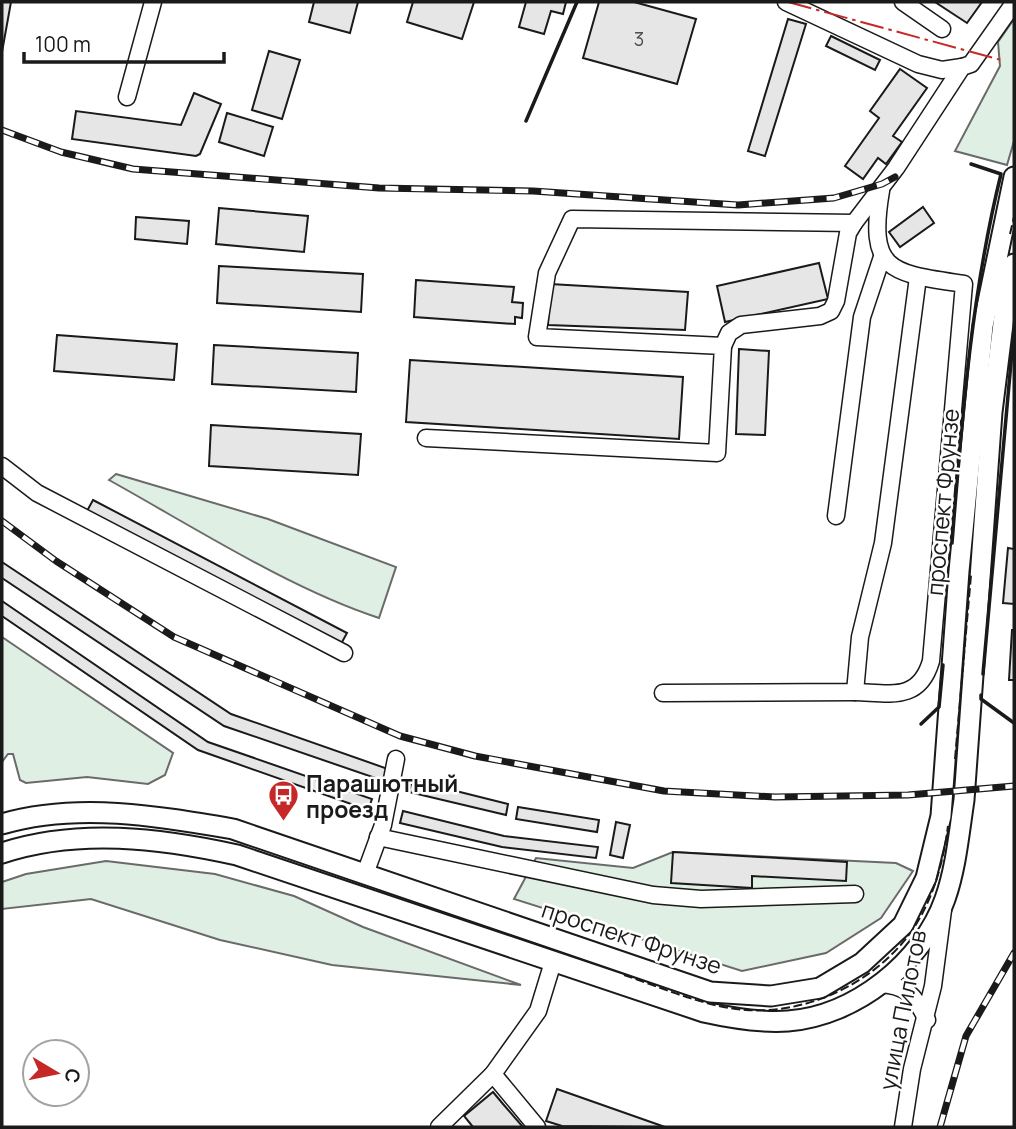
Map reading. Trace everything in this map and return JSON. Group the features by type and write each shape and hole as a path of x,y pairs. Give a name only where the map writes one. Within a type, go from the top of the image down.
{"main road":[{"name":"проспект Фрунзе","path":"2,824 72,813 151,815 233,829 710,992 771,996 820,988 862,963 902,925 926,878 941,816 959,571 983,326 1014,177"},
{"name":"проспект Фрунзе","path":"2,853 20,847 93,837 178,842 237,855 704,1013 738,1019 789,1021 827,1012 853,1001 890,976 924,939 945,901 964,800 992,412 1005,308 1014,264"}],"street":[{"path":"127,97 153,2"},
{"path":"786,2 918,64 942,70 971,64 1014,3"},
{"path":"903,2 942,29"},
{"path":"426,438 717,453 723,346 729,333 741,325 820,316 831,311 836,301 848,233 896,168 962,67"},
{"path":"663,693 898,694 913,689 924,680 931,661 964,284 918,277 898,270 882,257 876,240 876,222 882,186"},
{"path":"723,346 537,337 547,273 572,219 854,223"},
{"path":"836,516 862,317 882,257"},
{"path":"855,692 860,637 883,543 918,277"},
{"path":"2,466 37,493 345,653"},
{"path":"365,874 378,837 396,759"},
{"path":"378,837 653,895 701,899 855,894"},
{"name":"улица Пилотов","path":"904,1127 912,1069 927,1020 945,901"},
{"path":"449,1124 493,1074 537,1011 553,962"},
{"path":"879,984 896,985 908,990 927,1020"},
{"path":"493,1074 537,1127"}],"green space":[{"path":"1014,19 1014,141 1007,165 955,151 1000,66 998,42"},
{"path":"116,474 268,519 396,567 379,618 345,606 276,574 109,480"},
{"path":"2,637 173,753 165,775 148,784 87,777 26,783 20,780 13,754 8,754 2,762"},
{"path":"673,852 896,863 913,871 881,918 826,953 742,971 514,899 536,858 633,868"},
{"path":"106,861 215,874 294,896 363,927 521,985 332,965 220,940 91,899 2,909 2,882 26,874"}],"building":[{"path":"2,2 11,2 2,52"},
{"path":"314,2 358,2 350,33 309,22"},
{"path":"413,2 474,2 462,39 407,22"},
{"path":"526,2 566,2 563,14 551,11 544,34 519,27"},
{"path":"599,2 634,2 696,19 677,84 583,58"},
{"path":"935,2 982,2 967,23"},
{"path":"788,19 806,24 765,156 748,151"},
{"path":"831,36 880,60 875,70 826,46"},
{"path":"269,51 300,60 282,119 252,110"},
{"path":"900,69 927,88 893,136 902,142 886,164 878,158 863,179 845,166 879,118 870,111"},
{"path":"194,93 221,104 200,154 196,156 72,139 76,111 181,125"},
{"path":"227,113 273,127 264,156 219,142"},
{"path":"923,207 934,223 900,247 889,232"},
{"path":"219,208 308,216 304,252 216,244"},
{"path":"136,217 189,221 187,244 135,239"},
{"path":"819,263 828,299 725,322 717,286"},
{"path":"219,266 363,274 361,312 217,303"},
{"path":"416,280 514,287 512,302 523,303 522,318 515,317 515,324 414,317"},
{"path":"550,284 688,292 685,330 548,325"},
{"path":"57,335 177,344 174,380 54,371"},
{"path":"214,345 358,353 356,392 212,384"},
{"path":"739,349 769,351 765,435 736,434"},
{"path":"410,360 683,377 679,439 406,422"},
{"path":"211,425 361,434 358,475 209,466"},
{"path":"93,500 347,633 341,644 87,511"},
{"path":"1008,548 1014,549 1014,604 1003,603"},
{"path":"2,562 231,714 388,769 384,781 224,726 2,578"},
{"path":"2,601 208,742 372,799 368,810 198,750 2,616"},
{"path":"1012,630 1014,680 1009,680"},
{"path":"412,780 508,804 506,815 409,792"},
{"path":"518,807 599,820 597,832 516,819"},
{"path":"403,811 504,836 598,847 596,858 502,847 400,823"},
{"path":"616,822 630,825 623,858 610,855"},
{"path":"673,852 847,862 846,881 752,876 752,888 671,883"},
{"path":"557,1089 665,1127 562,1126 546,1121"},
{"path":"493,1092 523,1127 473,1127 464,1116"}],"railway":[{"path":"2,130 61,152 133,169 379,188 533,191 738,205 834,198 882,184 895,177"},
{"path":"2,521 56,561 174,637 400,736 475,756 664,791 775,797 908,795 1014,786"},
{"path":"940,1127 966,1036 1014,953"}],"fence":[{"path":"1010,234 1014,217"},
{"path":"955,759 971,575"},
{"path":"624,975 700,1001 746,1010 772,1010 824,998 872,972 909,934 932,891 948,826"}],"wall":[{"path":"526,121 577,2"},
{"path":"952,543 975,311 1001,174 971,164"},
{"path":"983,674 1014,329"},
{"path":"921,724 939,707 943,665"},
{"path":"981,695 981,699 1014,723"}],"power":[{"path":"788,2 1001,60"}],"place":[{"name":"Парашютный проезд","path":"283,823"}]}
